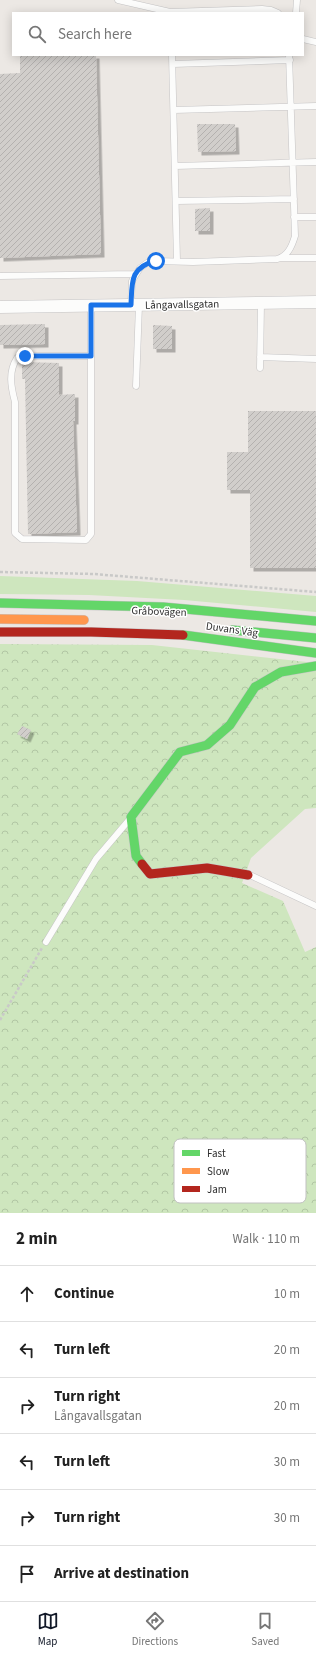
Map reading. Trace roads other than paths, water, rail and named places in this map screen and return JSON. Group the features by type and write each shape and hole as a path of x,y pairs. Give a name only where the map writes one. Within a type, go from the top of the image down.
{"street":[{"name":"Långavallsgatan","path":"0,307 316,302"},
{"name":"Gråbovägen","path":"0,603 163,607 316,621"},
{"path":"0,619 93,621"},
{"path":"223,629 316,638"},
{"name":"Duvans Väg","path":"0,632 91,632 181,635 316,653"},
{"path":"248,875 207,868 150,874 136,856 131,817 180,752 207,745 230,725 255,687 281,672 316,666"}],"lane":[{"path":"118,0 167,12"},
{"path":"296,12 297,0"},
{"path":"194,12 262,9 276,12"},
{"path":"304,39 316,42"},
{"path":"172,56 177,261"},
{"path":"173,64 290,57 295,236 293,245 280,258"},
{"path":"174,110 291,108 316,106"},
{"path":"175,166 316,162"},
{"path":"176,202 294,199"},
{"path":"294,217 316,216"},
{"path":"136,386 135,305 132,281 135,274 146,263 156,261 316,258"},
{"path":"0,276 135,274"},
{"path":"260,368 261,303"},
{"path":"91,305 91,356 91,534 86,540 22,539 15,533 15,402 12,387 12,364 16,358 25,356 91,356"},
{"path":"260,357 316,359"},
{"path":"46,942 96,859 131,817"},
{"path":"248,875 316,906"}]}
